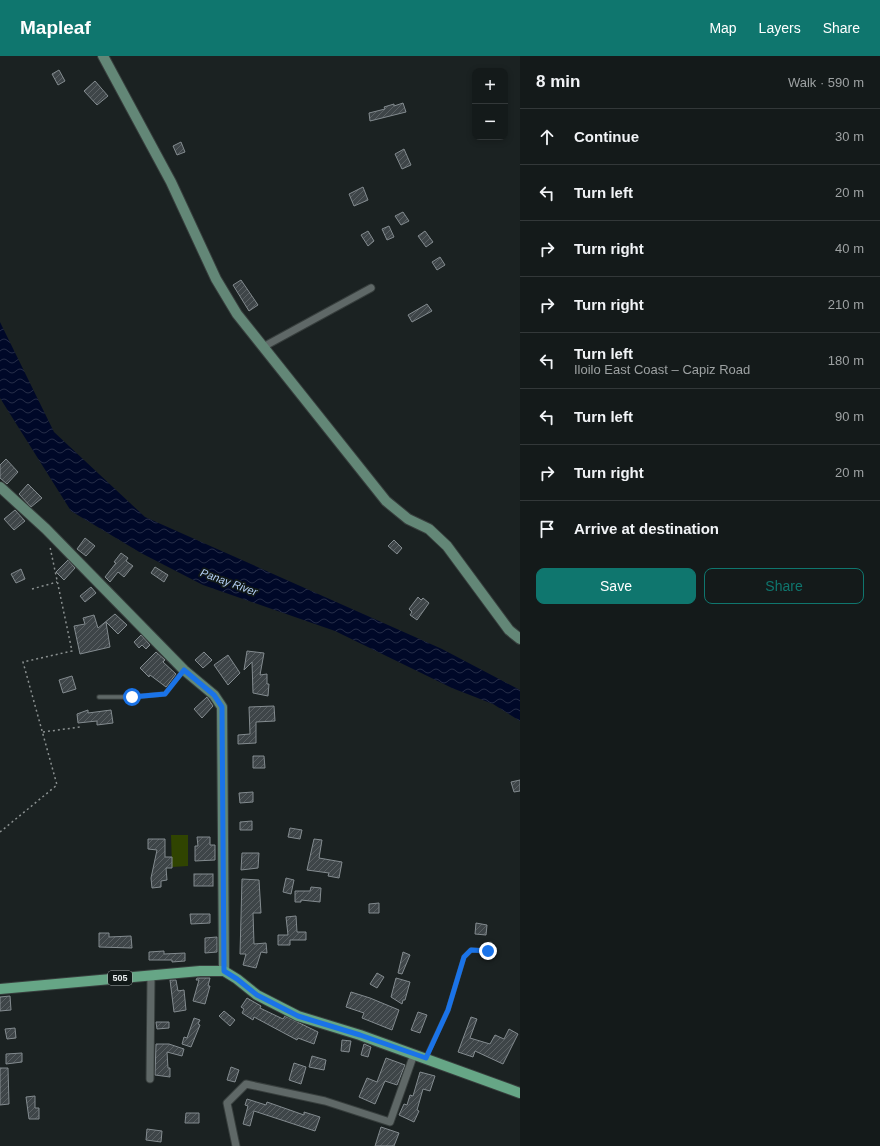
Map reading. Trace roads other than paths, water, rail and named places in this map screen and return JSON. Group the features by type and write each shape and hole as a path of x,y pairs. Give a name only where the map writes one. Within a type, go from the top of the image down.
{"main road":[{"name":"505","path":"0,989 200,971 224,971"},
{"path":"224,971 257,995 298,1016 426,1058 520,1093"}],"street":[{"path":"103,56 172,182 216,279 237,314 386,501 408,519 429,529 447,546 509,630 520,639"},
{"path":"263,347 371,288"},
{"path":"0,487 46,529 184,670 214,695 222,707 224,971"},
{"path":"150,976 150,1079"},
{"path":"236,1146 227,1103 246,1084 325,1101 390,1122 414,1054"}],"lane":[{"path":"99,697 132,697 165,694 184,670"},
{"path":"426,1058 448,1010 464,957 471,950 488,951 490,944"}],"water":[{"name":"Panay River","path":"0,322 54,432 145,517 442,649 520,690 520,721 493,704 452,688 335,631 203,585 141,553 71,511 0,398"}]}
